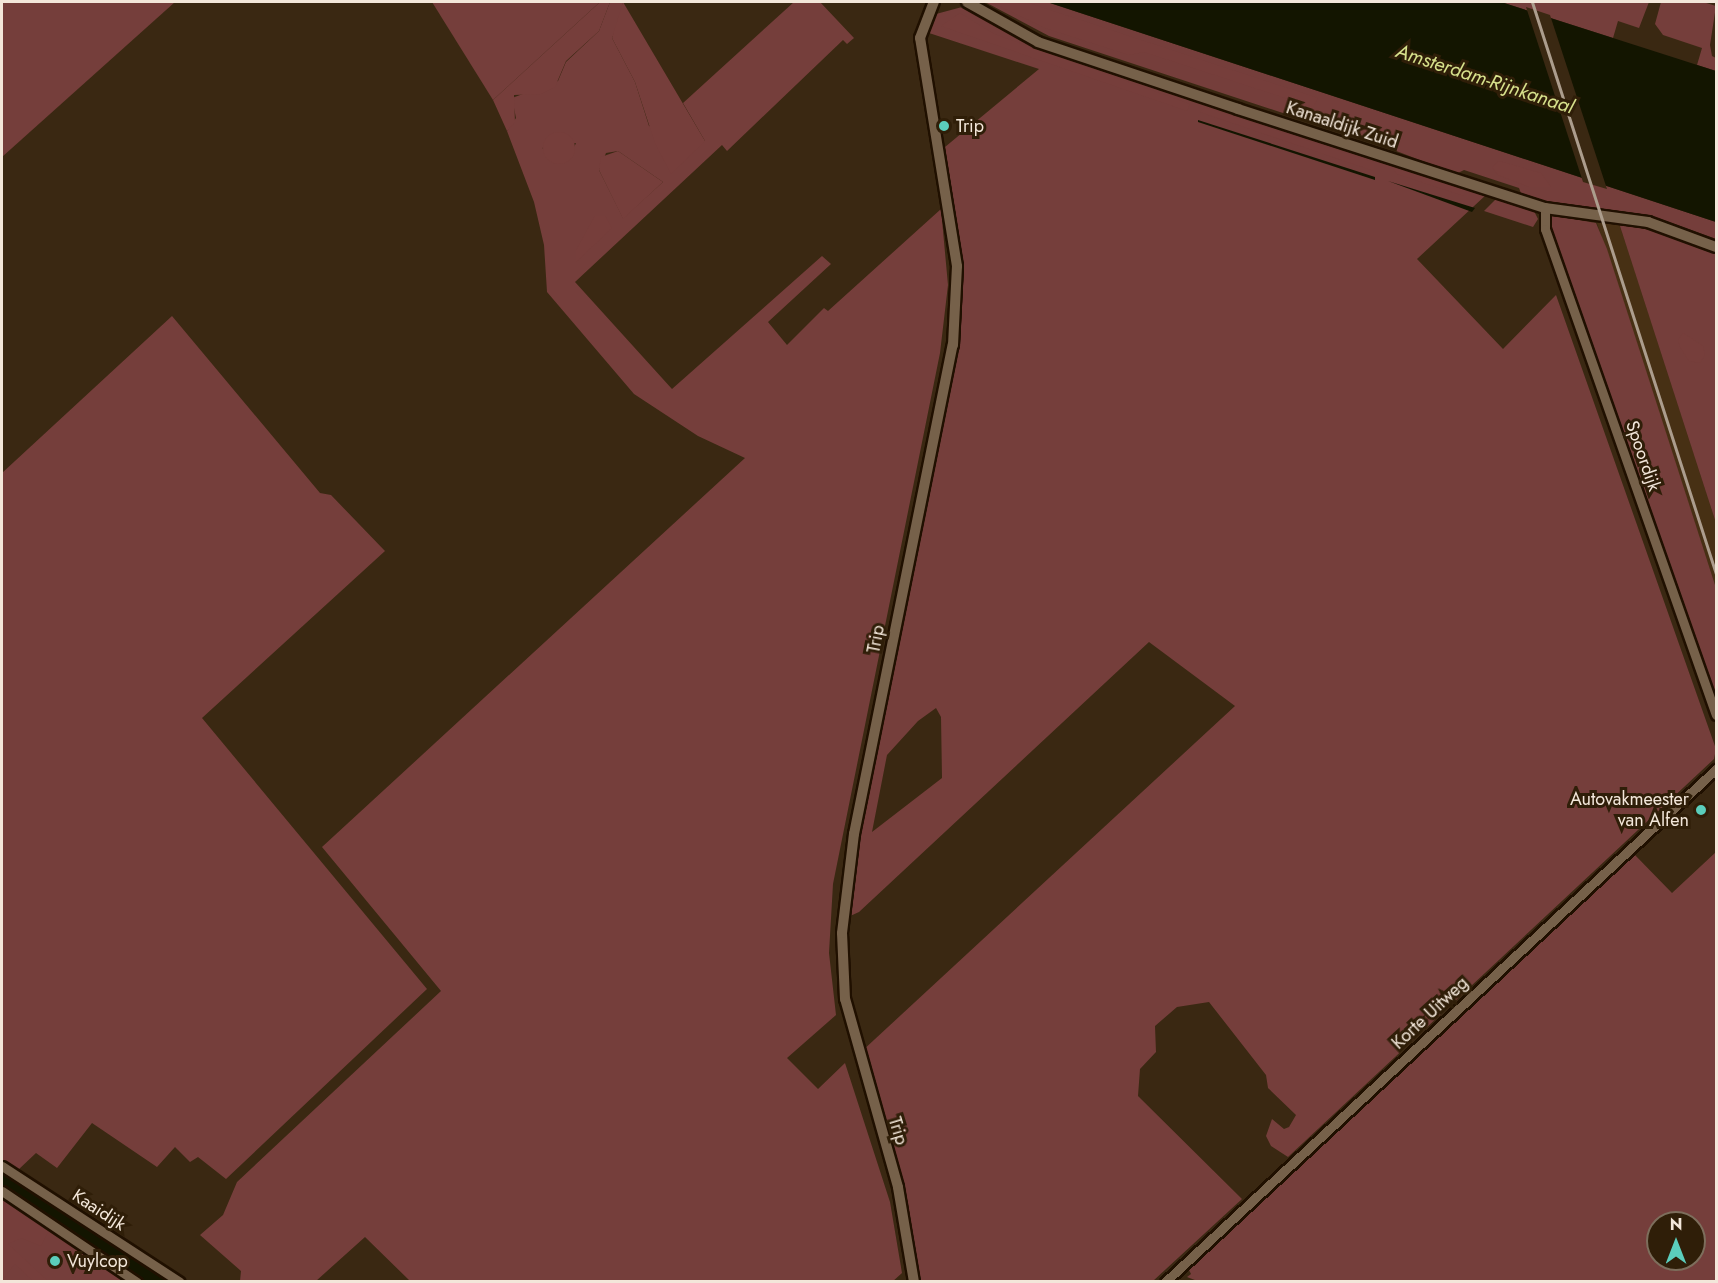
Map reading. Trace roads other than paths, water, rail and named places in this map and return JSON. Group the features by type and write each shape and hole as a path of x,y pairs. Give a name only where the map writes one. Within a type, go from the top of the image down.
{"street":[{"name":"Trip","path":"914,1281 903,1207 845,999 842,933 854,834 953,345 957,266 920,38 934,2"},
{"name":"Kanaaldijk Zuid","path":"967,2 1038,42 1545,208 1648,222 1716,247"},
{"name":"Spoordijk","path":"1545,208 1545,229 1716,715"},
{"name":"Korte Uitweg","path":"1165,1281 1716,769"},
{"name":"Kaaidijk","path":"2,1166 180,1281"},
{"path":"2,1191 137,1281"}],"water":[{"name":"Amsterdam-Rijnkanaal","path":"1047,2 1501,2 1716,71 1716,222"},
{"path":"1198,120 1375,177 1375,180 1198,122"},
{"path":"1388,181 1475,208 1472,212"},
{"path":"2,1172 168,1281 144,1281 25,1203 2,1187"}],"railway":[{"path":"1532,2 1716,574"}],"place":[{"name":"Trip","path":"944,126"},
{"name":"Autovakmeester van Alfen","path":"1701,810"},
{"name":"Vuylcop","path":"55,1261"}]}
